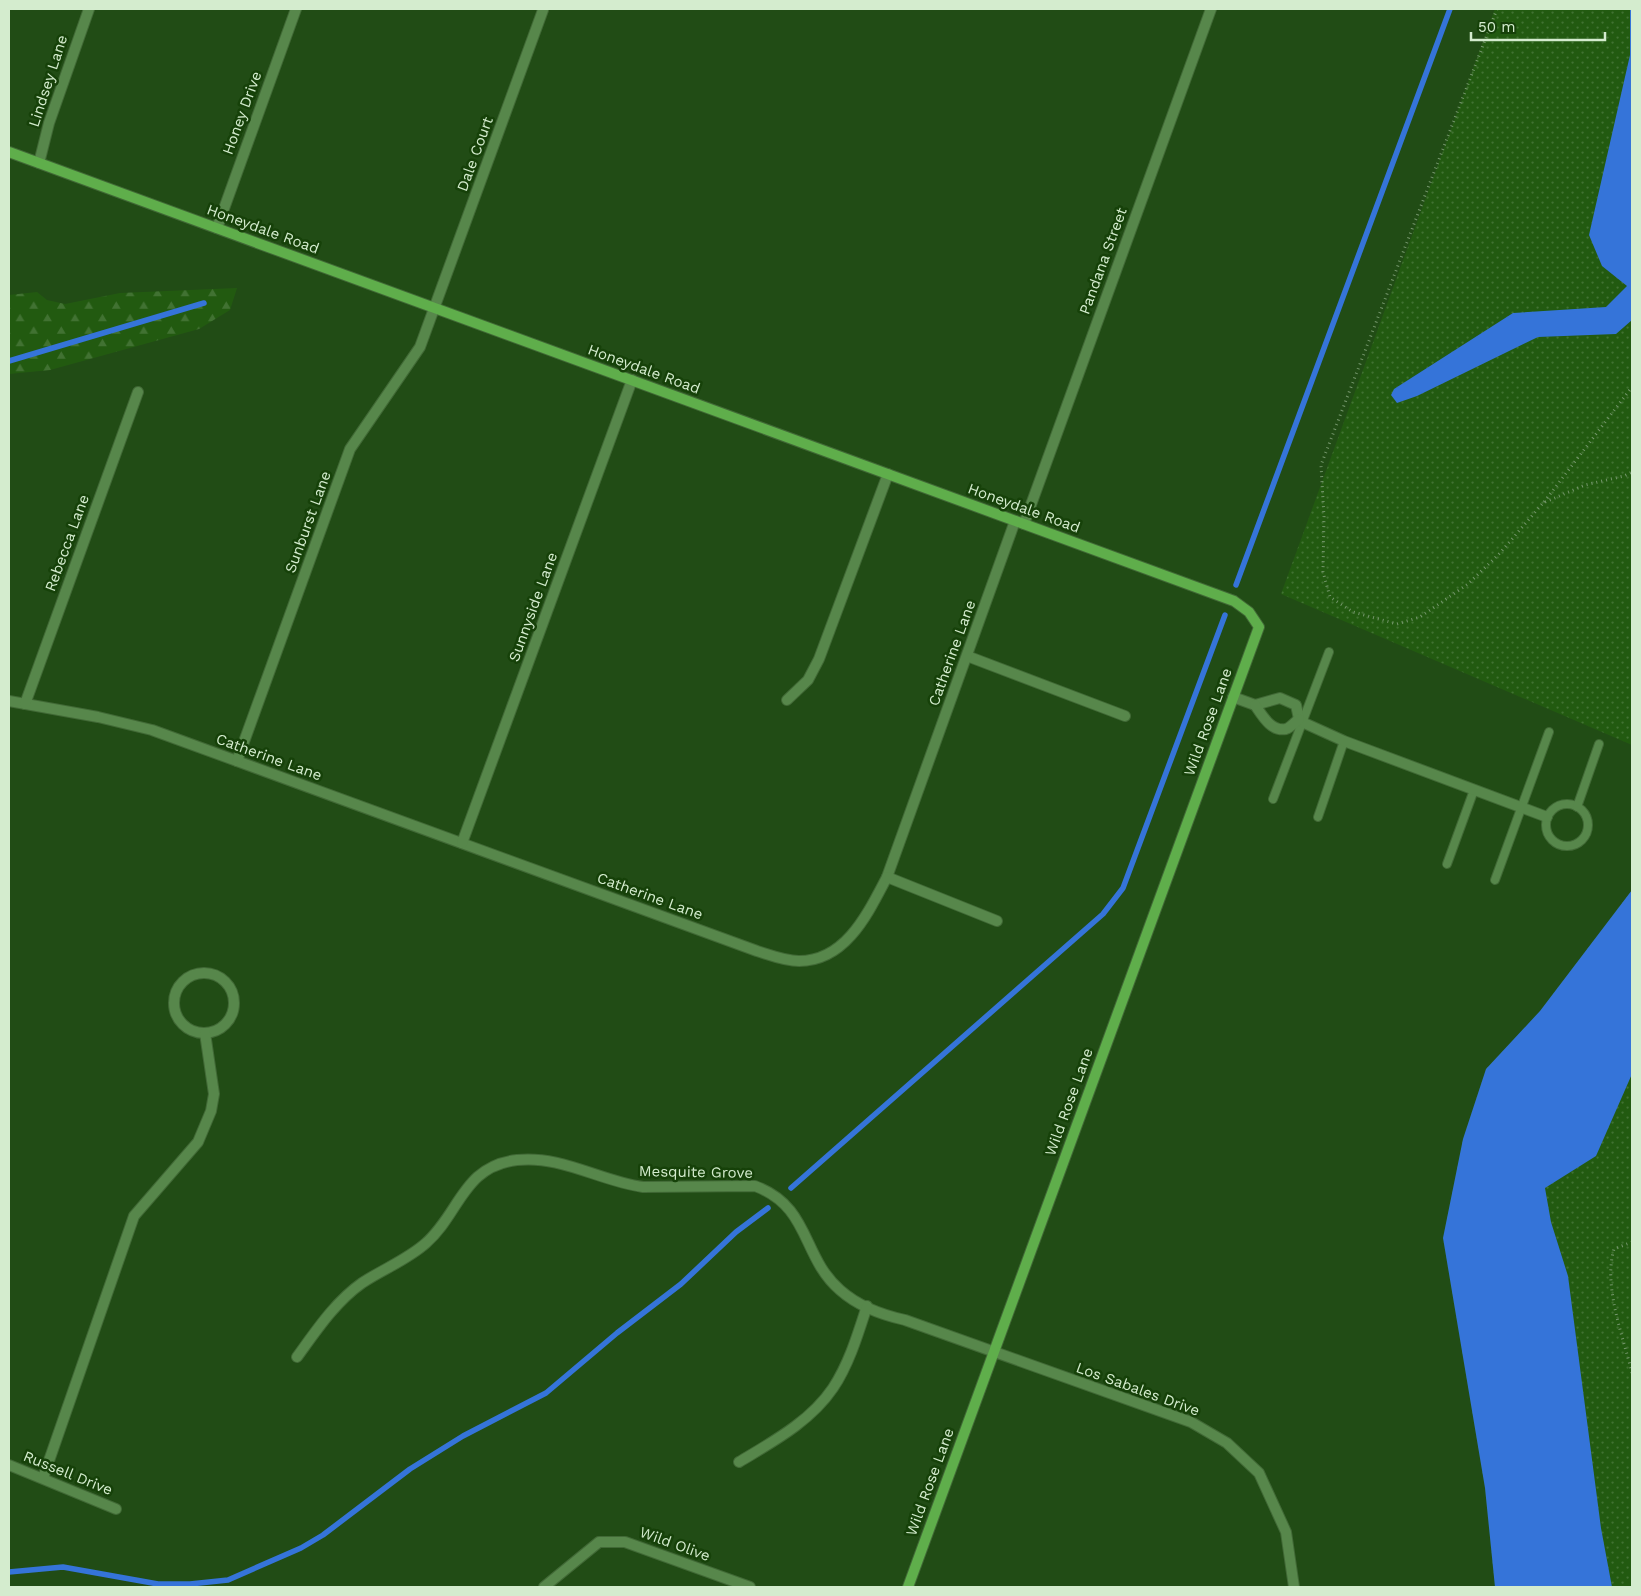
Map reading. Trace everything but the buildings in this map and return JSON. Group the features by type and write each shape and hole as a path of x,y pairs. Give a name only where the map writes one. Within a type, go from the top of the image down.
{"street":[{"name":"Lindsey Lane","path":"38,163 49,124 89,9"},
{"name":"Honey Drive","path":"216,228 296,9"},
{"name":"Pandana Street","path":"1020,523 1211,9"},
{"name":"Dale Court","path":"436,308 544,10"},
{"name":"Honeydale Road","path":"9,152 1234,601 1249,612 1258,627"},
{"name":"Sunburst Lane","path":"237,761 350,449 360,431 401,377 420,347 436,308"},
{"name":"Sunnyside Lane","path":"462,843 632,380"},
{"name":"Rebecca Lane","path":"25,704 138,392"},
{"path":"787,700 808,680 820,659 888,474"},
{"name":"Catherine Lane","path":"9,701 126,723 237,761 757,951 797,961 815,960 832,952 861,925 887,877 968,656 1020,523"},
{"name":"Wild Rose Lane","path":"908,1587 1258,627"},
{"path":"968,656 1125,716"},
{"path":"1233,697 1256,705 1280,698 1296,705 1301,721 1344,741 1547,817"},
{"path":"1256,705 1266,722 1283,729 1287,729 1301,721"},
{"path":"887,877 998,921"},
{"path":"203,972 213,974 226,983 233,996 234,1007 224,1025 205,1033 187,1028 175,1013 174,1004 179,986 194,974 203,972"},
{"path":"43,1478 134,1216 198,1142 211,1111 214,1094 205,1033"},
{"name":"Mesquite Grove","path":"297,1357 349,1294 426,1243 437,1232 476,1177 504,1162 520,1160 556,1162 625,1184 642,1187 755,1186 771,1192 784,1201 794,1215 828,1276 839,1290 880,1315 905,1320 993,1353"},
{"path":"738,1462 792,1429 832,1389 854,1346 867,1306"},
{"name":"Los Sabales Drive","path":"993,1353 1191,1422 1227,1443 1259,1473 1267,1490 1286,1532 1294,1587"},
{"name":"Russell Drive","path":"9,1465 116,1509"},
{"name":"Wild Olive","path":"544,1587 599,1542 625,1542 750,1587"}],"lane":[{"path":"1273,800 1301,721 1329,652"},
{"path":"1494,880 1549,732"},
{"path":"1318,817 1344,741"},
{"path":"1577,807 1599,744"},
{"path":"1447,864 1474,790"},
{"path":"1563,804 1577,807 1586,818 1588,825 1584,837 1573,845 1560,845 1549,837 1546,831 1547,817 1551,811 1563,804"}],"path":[{"path":"1497,9 1321,465 1324,517 1323,572 1330,597 1353,612 1397,624 1420,617 1468,584 1500,553 1544,503 1632,387"},
{"path":"1544,503 1585,485 1624,476 1632,472"},
{"path":"1632,1242 1614,1250 1611,1260 1610,1285 1632,1373"}],"green space":[{"path":"1495,9 1632,9 1632,745 1281,594"},
{"path":"237,288 230,310 199,329 50,370 9,374 9,295 37,292 47,300 65,304 120,293"},
{"path":"1632,890 1632,1587 1495,1587 1485,1488 1443,1238 1463,1139 1486,1069 1540,1011"}],"water":[{"path":"1630,9 1632,9 1632,320 1616,334 1538,337 1417,396 1397,403 1391,395 1394,389 1513,313 1606,307 1627,286 1602,266 1589,235 1630,55"},
{"path":"1632,890 1632,1074 1596,1156 1545,1188 1551,1222 1568,1276 1601,1528 1612,1587 1495,1587 1485,1488 1443,1238 1463,1139 1486,1069 1540,1011"}],"waterway":[{"path":"1236,585 1450,9"},
{"path":"9,361 204,303"},
{"path":"791,1188 1103,914 1123,888 1225,615"},
{"path":"9,1572 63,1567 158,1584 190,1584 228,1580 301,1548 323,1535 410,1469 463,1436 546,1393 617,1333 681,1284 736,1232 768,1208"}]}
